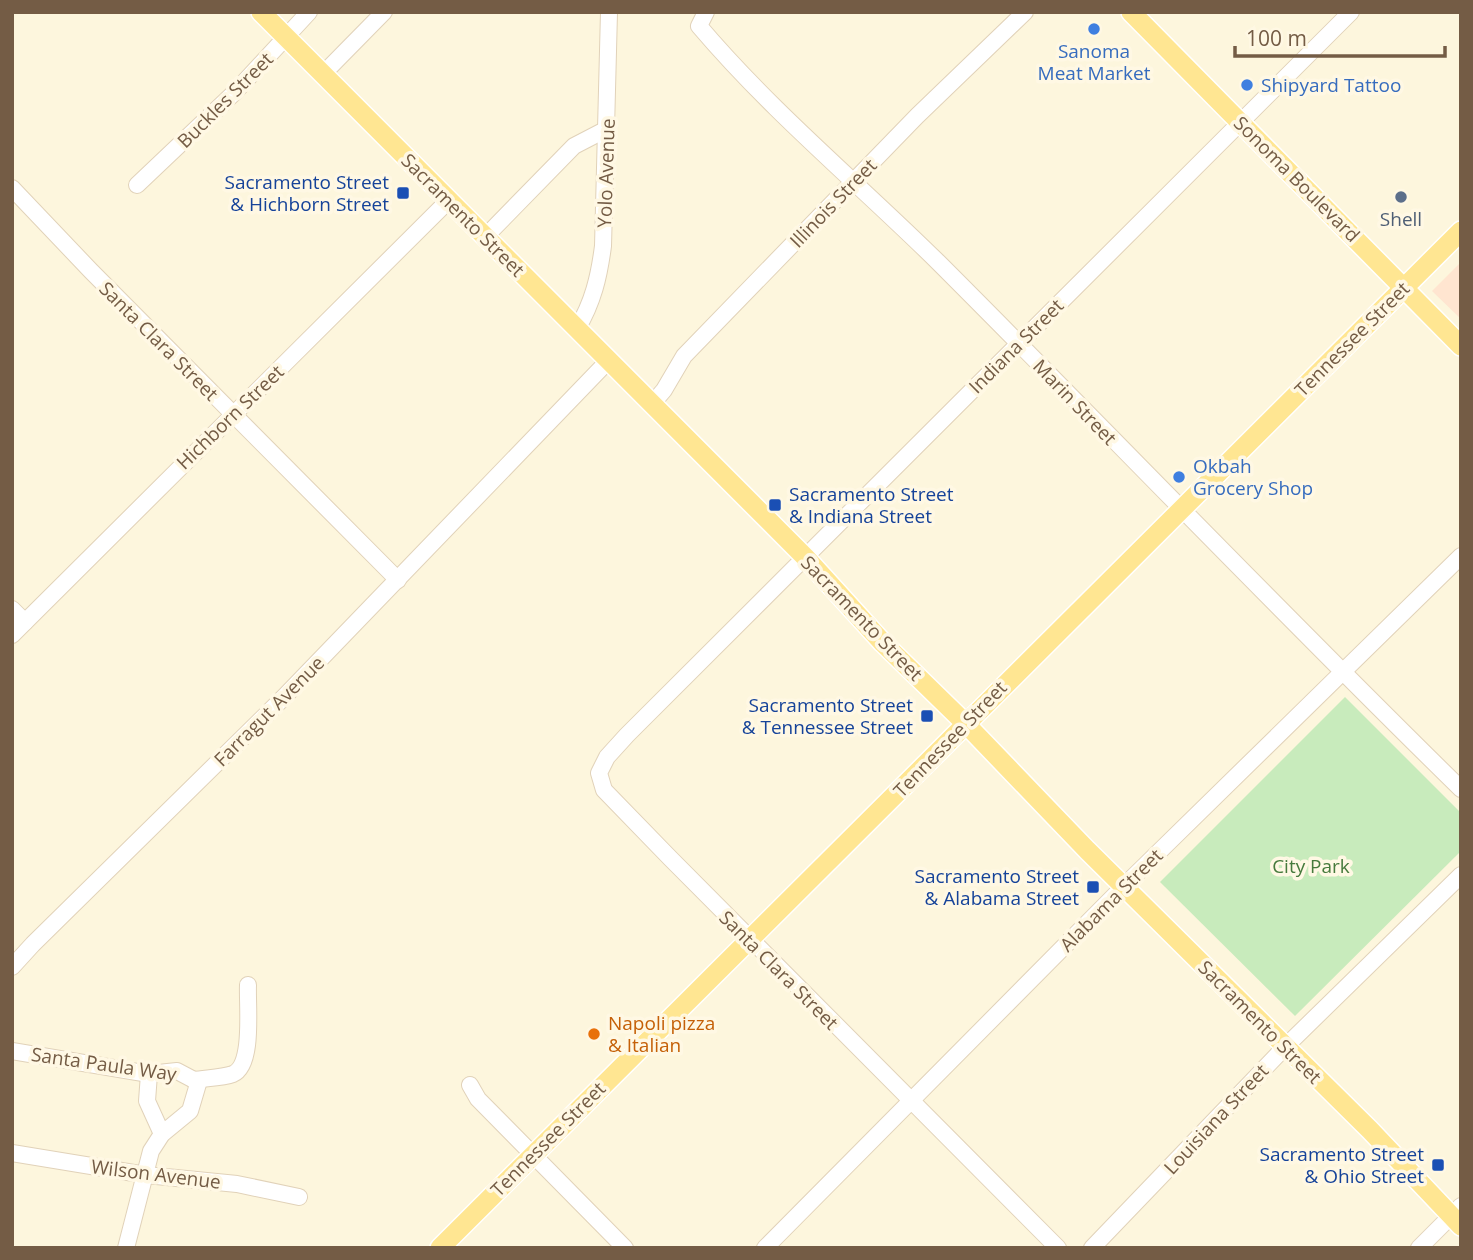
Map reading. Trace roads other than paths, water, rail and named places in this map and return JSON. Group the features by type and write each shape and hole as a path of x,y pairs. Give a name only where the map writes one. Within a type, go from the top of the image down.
{"main road":[{"name":"Sacramento Street","path":"261,12 805,557 883,643 965,723 1044,807 1458,1216"},
{"name":"Sonoma Boulevard","path":"1131,12 1461,346"},
{"name":"Tennessee Street","path":"440,1248 1461,231"}],"street":[{"name":"Buckles Street","path":"137,185 235,92 309,12"},
{"path":"323,75 384,12"},
{"name":"Yolo Avenue","path":"577,329 589,307 600,270 603,246 609,12"},
{"name":"Marin Street","path":"706,12 699,26 771,103 1018,344 1461,789"},
{"name":"Illinois Street","path":"646,398 664,390 684,356 917,116 1025,12"},
{"name":"Indiana Street","path":"682,680 1350,12"},
{"path":"485,237 574,146 601,131 607,132"},
{"name":"Santa Clara Street","path":"12,188 232,415 398,580"},
{"name":"Hichborn Street","path":"12,635 449,201"},
{"name":"Farragut Avenue","path":"12,967 282,699 609,360"},
{"name":"Alabama Street","path":"765,1248 1124,886 1461,556"},
{"path":"12,609 25,622"},
{"name":"Santa Clara Street","path":"682,680 607,757 599,773 604,790 910,1102 1058,1248"},
{"name":"Louisiana Street","path":"1092,1248 1285,1047 1461,874"},
{"path":"194,1080 234,1073 244,1065 248,1051 248,985"},
{"name":"Santa Paula Way","path":"12,1051 149,1074 177,1071 194,1080"},
{"path":"149,1074 147,1101 162,1134"},
{"path":"126,1248 151,1151 162,1134 190,1111 198,1084 194,1080"},
{"path":"470,1085 478,1100 625,1248"},
{"name":"Wilson Avenue","path":"12,1153 146,1175 237,1184 299,1196"},
{"path":"1419,1248 1458,1216"}],"place":[{"name":"Sanoma Meat Market","path":"1094,29"},
{"name":"Shipyard Tattoo","path":"1247,85"},
{"name":"Sacramento Street & Hichborn Street","path":"403,193"},
{"name":"Shell","path":"1401,197"},
{"name":"Okbah Grocery Shop","path":"1179,477"},
{"name":"Sacramento Street & Indiana Street","path":"775,505"},
{"name":"Sacramento Street & Tennessee Street","path":"927,716"},
{"name":"Sacramento Street & Alabama Street","path":"1093,887"},
{"name":"Napoli pizza & Italian","path":"594,1034"},
{"name":"Sacramento Street & Ohio Street","path":"1438,1165"}],"park label":[{"name":"City Park","path":"1311,866"}]}
